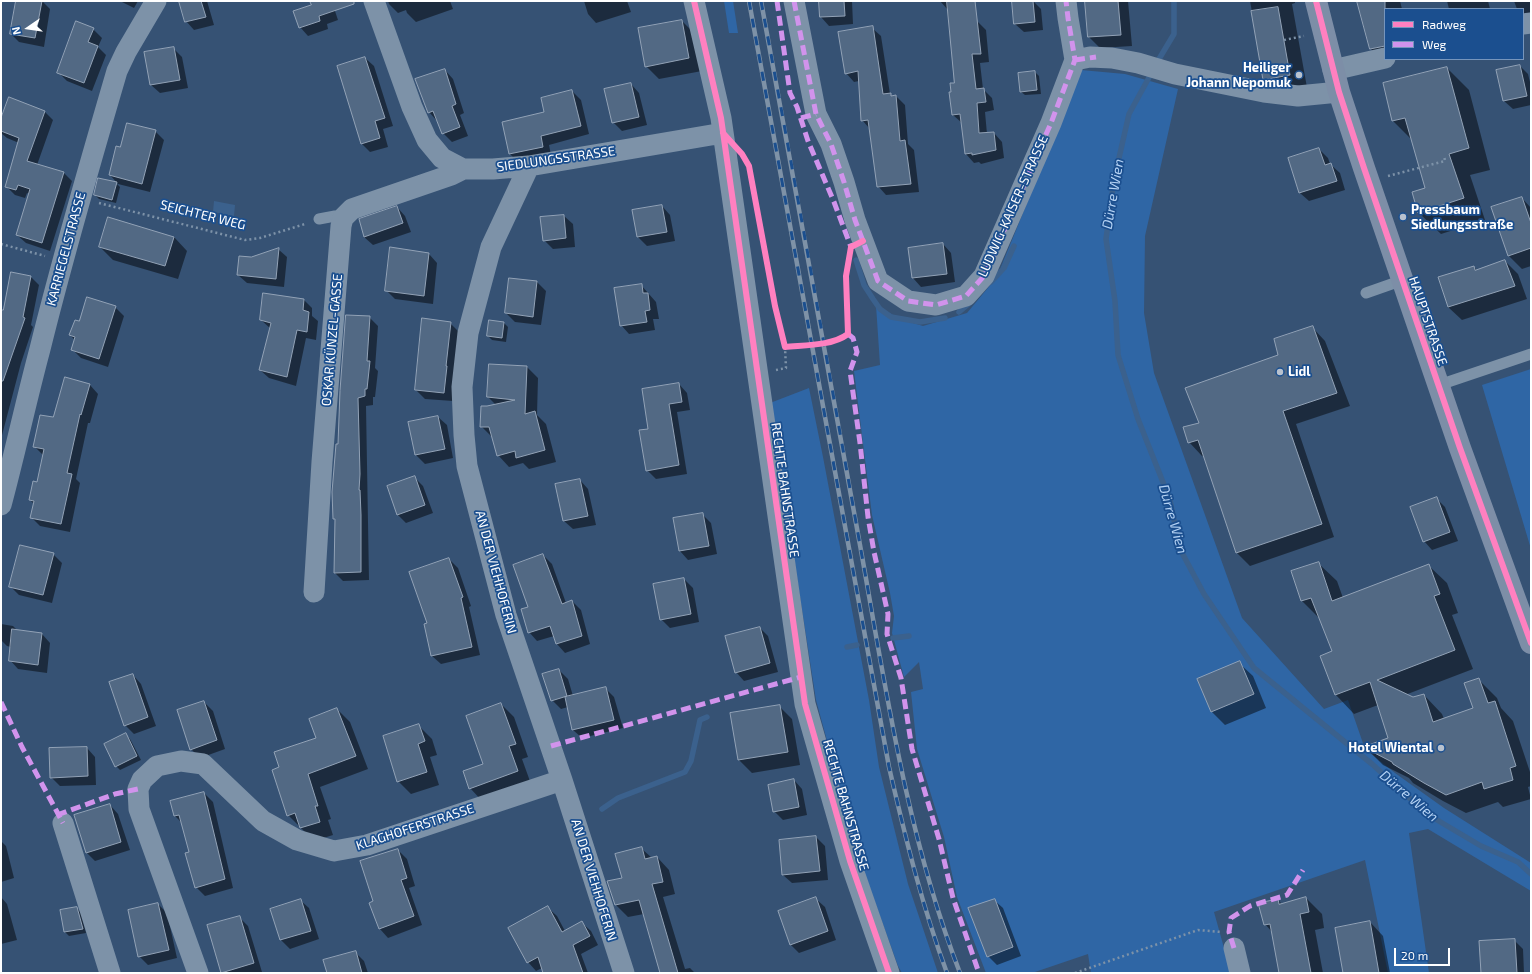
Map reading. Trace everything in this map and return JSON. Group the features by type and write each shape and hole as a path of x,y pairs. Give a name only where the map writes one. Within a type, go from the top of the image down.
{"main road":[{"name":"HAUPTSTRASSE","path":"1316,1 1339,92 1368,182 1460,448 1531,644"}],"street":[{"name":"KARRIEGELSTRASSE","path":"1,505 79,198 117,71 126,52 156,1"},
{"name":"SIEDLUNGSSTRASSE","path":"374,1 412,107 427,140 442,158 463,169 493,169 529,166 723,133"},
{"name":"RECHTE BAHNSTRASSE","path":"694,1 721,118 805,704 850,861 889,973"},
{"name":"LUDWIG-KAISER-STRASSE","path":"794,1 808,116 831,144 878,281 908,301 936,304 966,296 984,276 1051,122 1075,60"},
{"path":"1066,1 1075,60 1090,57 1112,58 1138,63 1175,74 1264,92 1298,96 1339,92"},
{"path":"1333,70 1384,58"},
{"name":"AN DER VIEHHOFERIN","path":"529,166 491,247 468,333 462,387 467,466 506,615 562,780 624,973"},
{"path":"343,218 352,209 451,175 463,169"},
{"name":"OSKAR KÜNZEL-GASSE","path":"314,592 323,446 341,226 343,218"},
{"name":"KLAGHOFERSTRASSE","path":"198,973 139,809 138,789 142,780 157,766 181,761 203,764 263,821 297,840 334,851 367,845 562,780"},
{"path":"62,823 110,973"},
{"path":"1231,940 1240,973"}],"lane":[{"path":"319,219 334,216 343,218"},
{"path":"1366,293 1403,280"},
{"path":"1439,385 1531,354"}],"path":[{"path":"1284,40 1304,36"},
{"path":"1368,182 1446,161 1444,155"},
{"path":"1,244 63,261"},
{"path":"785,347 786,368"},
{"path":"1076,973 1198,930 1231,940"}],"shaded area":[{"path":"724,1 733,1 738,33 729,33"},
{"path":"1081,70 1125,74 1178,89 1145,236 1144,313 1154,373 1242,618 1324,709 1348,700 1365,749 1395,773 1444,808 1531,863 1531,891 1428,829 1409,833 1429,973 1388,973 1365,860 1214,912 1231,973 1091,973 1088,954 1032,973 986,973 957,897 944,837 917,749 911,692 923,689 919,662 904,677 892,633 894,616 872,515 854,371 880,365 876,305 900,319 923,326 967,313 997,277"},
{"path":"214,201 235,205 234,216 213,212"},
{"path":"1531,369 1531,549 1482,385"},
{"path":"809,388 869,700 879,767 908,884 938,973 902,973 898,966 858,855 816,700 770,403"}],"building":[{"path":"16,1 42,1 35,38 10,34"},
{"path":"179,1 201,1 206,17 185,22"},
{"path":"310,1 354,1 354,4 319,16 320,21 299,28 293,11 311,5"},
{"path":"819,1 844,1 845,16 820,17"},
{"path":"947,1 975,1 981,54 972,54 976,89 984,88 986,102 977,103 979,133 994,132 996,150 972,155 972,153 965,154 960,114 952,115 949,92 951,92 950,83 954,83"},
{"path":"1012,1 1033,1 1035,22 1014,24"},
{"path":"1085,1 1118,1 1121,35 1088,37"},
{"path":"1357,1 1385,1 1384,46 1370,49"},
{"path":"1278,7 1290,75 1263,80 1251,11"},
{"path":"682,20 689,58 645,67 638,28"},
{"path":"76,21 94,28 88,42 98,46 84,83 57,73"},
{"path":"873,26 883,94 891,93 891,96 896,95 900,141 905,140 911,184 877,187 868,120 861,121 858,71 845,74 838,32"},
{"path":"174,47 180,80 150,85 144,52"},
{"path":"365,57 385,118 375,121 380,138 361,144 337,66"},
{"path":"1520,65 1527,96 1503,101 1496,70"},
{"path":"1447,67 1469,148 1449,154 1464,198 1418,213 1412,192 1425,188 1405,118 1392,121 1383,83"},
{"path":"445,69 456,104 452,106 460,127 442,134 433,111 428,113 415,79"},
{"path":"1035,71 1037,90 1020,92 1018,73"},
{"path":"631,83 639,117 612,123 604,89"},
{"path":"572,90 581,126 541,136 543,147 509,154 502,122 544,112 541,98"},
{"path":"9,97 45,111 27,161 64,172 42,243 16,235 30,189 18,185 16,190 5,187 19,138 1,131 1,118"},
{"path":"127,123 156,130 142,184 109,175 116,146 120,147"},
{"path":"1319,148 1325,165 1331,163 1337,181 1299,193 1288,158"},
{"path":"98,178 117,182 112,200 94,195"},
{"path":"1522,197 1531,223 1531,248 1508,256 1491,207"},
{"path":"662,205 667,232 637,237 632,210"},
{"path":"397,206 403,223 364,237 359,219"},
{"path":"564,215 566,238 543,241 540,217"},
{"path":"108,217 174,237 165,266 99,247"},
{"path":"943,243 947,274 912,278 908,248"},
{"path":"390,247 429,253 424,296 385,291"},
{"path":"279,248 276,279 237,275 239,256 251,257"},
{"path":"1505,260 1515,286 1448,307 1438,277 1474,266 1475,270"},
{"path":"11,272 31,276 23,317 25,318 3,381 1,381 1,310 3,310"},
{"path":"509,278 537,281 533,317 505,313"},
{"path":"642,284 643,293 648,293 650,310 645,311 647,322 620,326 614,288"},
{"path":"263,293 304,299 303,310 309,312 307,332 297,330 287,377 259,370 271,323 260,320"},
{"path":"87,297 116,306 99,359 71,350 75,337 69,335 75,320 79,321"},
{"path":"346,315 370,316 367,361 370,361 367,389 365,389 365,396 358,398 361,572 334,573 335,519 333,519 332,492 336,444 338,444 340,391"},
{"path":"422,318 451,322 444,393 415,390"},
{"path":"489,320 504,322 502,338 487,336"},
{"path":"1313,326 1337,393 1283,411 1322,524 1236,553 1198,440 1188,443 1183,427 1199,423 1185,388 1278,355 1274,339"},
{"path":"489,364 527,366 525,414 535,411 545,450 516,458 515,451 497,456 489,427 480,427 481,406 515,400 487,397"},
{"path":"65,377 90,384 81,415 80,414 67,473 72,474 61,524 30,518 34,501 29,500 33,481 37,482 44,449 33,447 40,415 53,417"},
{"path":"679,383 682,402 669,404 679,465 646,471 639,430 648,429 642,389"},
{"path":"438,416 445,449 415,455 408,422"},
{"path":"415,476 425,505 397,515 387,486"},
{"path":"580,479 588,516 563,521 555,484"},
{"path":"1437,497 1450,532 1423,542 1410,507"},
{"path":"703,513 709,546 679,551 673,518"},
{"path":"20,545 54,553 43,595 9,587"},
{"path":"543,554 562,604 572,600 582,636 556,644 550,626 528,633 521,609 528,607 513,565"},
{"path":"449,558 463,597 461,598 472,647 431,656 424,624 427,623 409,572"},
{"path":"1319,562 1332,601 1429,564 1440,594 1434,596 1455,650 1377,680 1413,697 1424,694 1433,722 1473,708 1464,683 1479,678 1488,703 1495,701 1516,766 1510,768 1513,780 1484,789 1482,782 1446,795 1424,783 1392,762 1363,747 1388,738 1370,682 1335,695 1320,656 1332,651 1311,598 1301,601 1291,571"},
{"path":"684,578 691,614 660,620 653,584"},
{"path":"760,627 770,663 735,673 725,636"},
{"path":"12,629 42,633 38,665 9,661"},
{"path":"1240,661 1254,694 1211,712 1197,679"},
{"path":"559,669 567,696 551,701 542,674"},
{"path":"133,674 148,717 124,726 109,682"},
{"path":"606,687 614,720 572,730 565,697"},
{"path":"204,701 217,740 190,750 177,710"},
{"path":"501,703 516,744 509,746 518,771 469,789 463,771 483,764 466,716"},
{"path":"780,705 788,752 738,760 730,713"},
{"path":"337,708 356,756 308,774 318,806 315,806 320,822 300,828 295,813 287,816 272,770 279,767 274,752 316,738 309,719"},
{"path":"419,724 425,741 418,744 427,772 397,782 383,736"},
{"path":"126,733 137,756 115,767 104,744"},
{"path":"87,747 88,776 50,778 49,748"},
{"path":"794,779 799,807 773,812 768,785"},
{"path":"204,792 225,879 195,888 185,853 189,852 179,815 174,816 170,801"},
{"path":"110,804 121,842 86,853 74,815"},
{"path":"816,836 820,871 782,875 779,840"},
{"path":"642,847 645,859 657,856 663,882 652,884 678,973 660,973 639,900 615,905 607,881 622,878 615,854"},
{"path":"398,849 407,878 401,880 414,916 379,929 369,903 373,901 360,861"},
{"path":"816,897 828,931 790,945 778,911"},
{"path":"1306,897 1309,912 1300,914 1311,973 1279,973 1270,924 1264,925 1258,903 1278,899 1279,904"},
{"path":"301,899 311,931 280,940 270,909"},
{"path":"995,899 1013,947 987,957 968,908"},
{"path":"158,903 169,950 138,957 128,910"},
{"path":"548,906 562,932 582,921 590,936 573,945 583,973 543,973 538,957 527,963 508,928"},
{"path":"77,907 83,929 64,932 60,910"},
{"path":"240,916 254,963 221,973 207,925"},
{"path":"1370,921 1379,973 1343,973 1335,928"},
{"path":"1515,939 1517,973 1481,973 1479,941"},
{"path":"356,951 362,973 327,973 323,960"}],"waterway":[{"name":"Dürre Wien","path":"1156,64 1174,34 1174,1"},
{"name":"Dürre Wien","path":"1152,72 1129,114 1114,180 1106,239 1115,301 1118,355 1138,419 1170,500 1180,549 1204,594 1254,668 1372,764 1427,814 1481,846 1518,862 1531,874"},
{"path":"991,282 1004,268 1014,246"},
{"path":"856,260 864,285 880,309 891,317 920,322 945,318"},
{"path":"959,312 971,302"},
{"path":"893,638 909,636"},
{"path":"847,647 857,645"},
{"path":"602,809 618,798 685,772 691,761 700,720 707,717"}],"railway":[{"path":"749,1 889,767 922,897 947,973"},
{"path":"761,1 890,714 926,871 960,973"}],"marked path":[{"path":"777,1 790,93 797,107 808,141 851,247"},
{"path":"794,1 816,114 831,144 855,220 878,281 908,301 936,305 966,296 984,276 1051,123 1075,60 1066,1"},
{"path":"1075,60 1096,57"},
{"path":"801,118 816,114"},
{"path":"848,334 853,338 857,352 850,371 868,517 888,614 887,634 901,678 912,749 939,839 953,898 979,973"},
{"path":"551,746 801,677"},
{"path":"1,702 22,747 63,823"},
{"path":"57,815 115,794 138,789"},
{"path":"1234,948 1229,932 1231,918 1250,906 1287,895 1303,870"}],"cycle path":[{"path":"694,1 721,118 805,704 850,861 889,973"},
{"path":"1316,1 1339,92 1364,168 1460,448 1531,643"},
{"path":"723,133 742,154 749,166 775,306 785,347 826,343 842,338 848,334 846,276 851,247 863,241"}],"place":[{"name":"Heiliger Johann Nepomuk","path":"1299,75"},
{"name":"Pressbaum Siedlungsstraße","path":"1403,217"},
{"name":"Lidl","path":"1280,372"},
{"name":"Hotel Wiental","path":"1441,748"}]}
